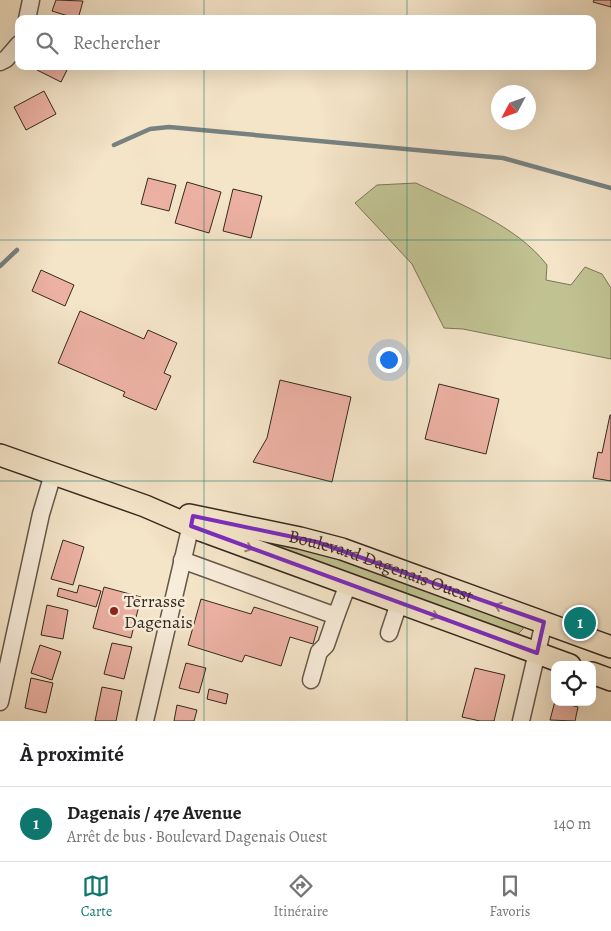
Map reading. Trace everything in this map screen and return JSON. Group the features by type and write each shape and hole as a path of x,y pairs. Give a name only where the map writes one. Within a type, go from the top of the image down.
{"main road":[{"name":"Boulevard Dagenais Ouest","path":"0,455 192,521 348,584 559,661"},
{"name":"Boulevard Dagenais Ouest","path":"192,521 325,544 611,647"},
{"path":"596,674 611,680"}],"street":[{"path":"28,15 31,0"},
{"path":"0,62 6,59 15,49"},
{"path":"0,702 41,514 53,474"},
{"path":"145,721 192,521"},
{"path":"182,560 336,616"},
{"path":"311,680 318,652 326,645 348,584"},
{"path":"390,633 399,603"},
{"path":"521,721 544,622"}],"highlighted area":[{"path":"193,516 317,542 544,622 537,653 493,637 191,526"}],"green space":[{"path":"416,183 487,217 520,238 547,265 546,280 571,285 585,267 602,274 611,288 611,359 463,329 444,328 412,264 355,203 377,185"},
{"path":"241,534 341,556 523,625 523,629 517,635"}],"building":[{"path":"56,0 83,1 79,15 65,15 52,11"},
{"path":"594,0 611,0 611,7 593,2"},
{"path":"37,70 67,70 61,82"},
{"path":"44,91 56,114 26,130 14,107"},
{"path":"148,178 176,185 169,211 141,204"},
{"path":"187,182 221,192 209,233 175,223"},
{"path":"233,189 262,196 251,238 223,231"},
{"path":"41,270 74,285 65,306 32,291"},
{"path":"80,311 144,339 148,330 177,343 164,373 171,376 156,410 123,396 125,392 58,363"},
{"path":"280,380 351,397 332,482 253,462 267,438"},
{"path":"439,384 499,399 486,454 425,439"},
{"path":"610,415 611,481 593,478 598,452 602,453"},
{"path":"63,540 84,547 73,585 51,579"},
{"path":"79,585 101,591 96,607 57,596 59,588 77,593"},
{"path":"104,587 141,597 131,638 93,628"},
{"path":"201,599 251,614 254,607 318,627 313,644 290,637 281,666 245,655 242,662 188,645"},
{"path":"47,605 68,610 63,639 41,635"},
{"path":"112,643 132,647 124,679 104,674"},
{"path":"40,645 61,652 52,680 31,673"},
{"path":"186,663 206,668 199,693 179,688"},
{"path":"475,668 505,675 494,721 480,721 462,717"},
{"path":"31,678 53,683 46,713 25,708"},
{"path":"102,687 122,691 116,721 95,721"},
{"path":"209,689 228,694 226,704 207,699"},
{"path":"177,705 197,710 194,721 174,721"},
{"path":"554,706 578,707 575,721 550,720"}],"waterway":[{"path":"114,145 150,129 169,127 503,158 611,188"},
{"path":"0,266 17,250"}],"place":[{"name":"Terrasse Dagenais","path":"114,611"},
{"name":"Dagenais / 47e Avenue","path":"580,623"}]}
